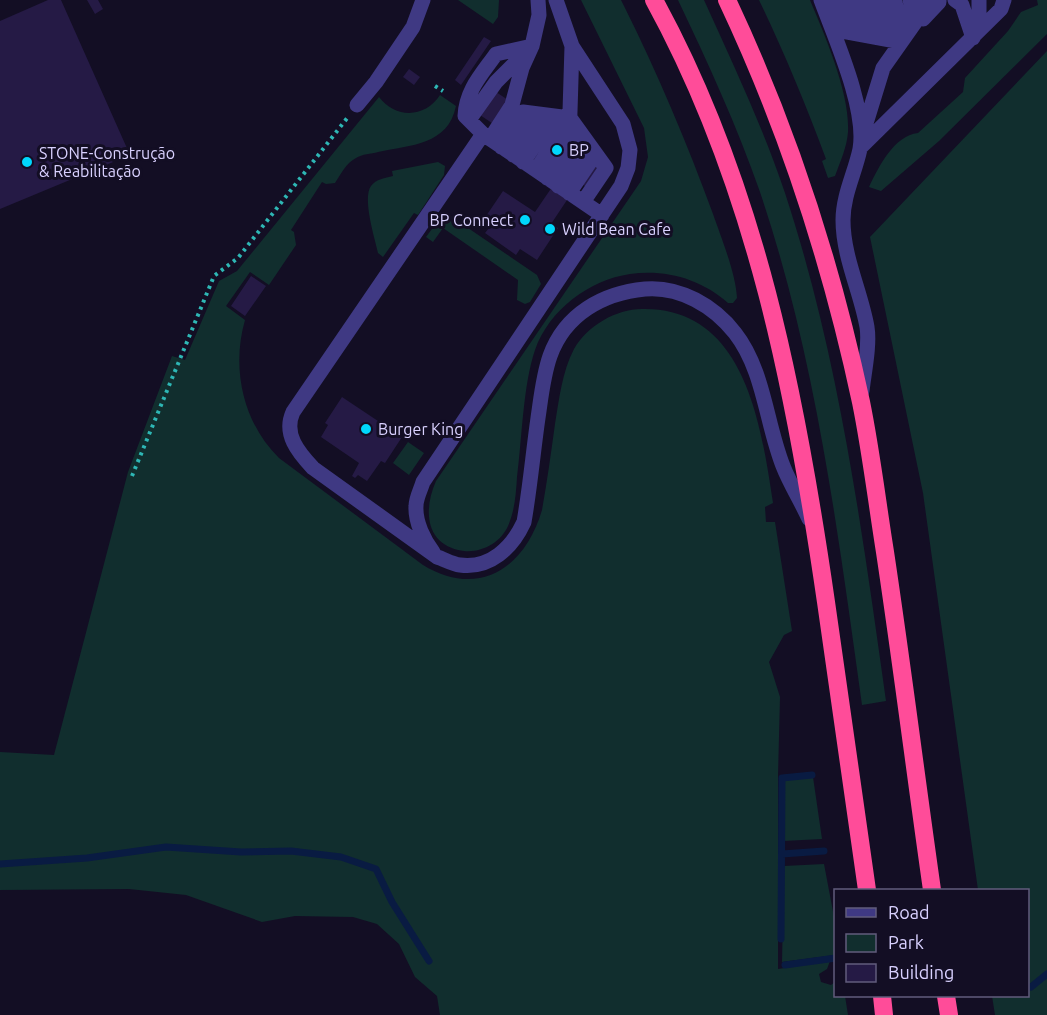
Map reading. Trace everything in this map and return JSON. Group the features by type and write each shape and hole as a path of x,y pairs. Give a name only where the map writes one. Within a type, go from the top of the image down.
{"highway":[{"path":"654,0 699,95 719,144 764,277 783,355 802,443 816,532 867,889"},
{"path":"727,0 761,75 795,161 832,283 861,403 891,593 932,889"},
{"path":"882,997 884,1015"},
{"path":"946,997 949,1015"}],"lane":[{"path":"357,105 376,82 413,27 423,0"},
{"path":"515,156 498,95 522,68 532,46 539,15 538,0"},
{"path":"436,557 426,543 416,506 423,482 621,186 628,168 630,150 623,124 572,46 556,0"},
{"path":"821,0 847,69 858,120 860,148"},
{"path":"836,0 846,32 900,42"},
{"path":"851,0 860,28 900,42"},
{"path":"865,0 872,24 900,42"},
{"path":"880,0 886,19 900,42"},
{"path":"894,0 899,15 900,42"},
{"path":"900,42 913,11 909,0"},
{"path":"861,403 867,330 847,248 843,221 847,192 864,126 883,68 926,7 924,0"},
{"path":"900,42 939,0"},
{"path":"973,38 980,18 978,0"},
{"path":"860,148 973,38 1001,9 1004,0"},
{"path":"960,2 973,38"},
{"path":"532,46 496,54 469,93 465,102 465,116 515,156 602,215"},
{"path":"515,156 569,144 572,46"},
{"path":"515,156 523,112 570,118 606,168 583,202"},
{"path":"515,156 592,159 570,118"},
{"path":"570,118 546,128 515,156 309,386 289,421 289,430 301,456 313,468 436,557 459,565 483,564 504,552 516,538 524,522 543,383 550,354 567,326 593,303 623,291 656,288 688,295 715,313 736,334 753,364 783,466 816,532"}],"path":[{"path":"435,86 443,91"},
{"path":"132,476 214,276 238,258 357,105"}],"green space":[{"path":"458,0 499,0 498,17 493,24"},
{"path":"581,0 621,0 693,161 728,256 737,298 733,303 728,303 695,282 670,275 643,273 615,277 600,283 572,299 560,310 541,335 531,364 525,396 515,502 508,526 501,537 490,545 477,550 464,551 451,548 441,542 430,525 429,503 436,481 641,181 648,157 644,128"},
{"path":"678,0 704,0 767,144 804,255 847,444 886,701 862,705 823,446 811,382 779,255 742,143"},
{"path":"759,0 810,0 823,30 841,83 848,117 846,143 835,176 828,178 822,161 826,159 811,119"},
{"path":"1037,0 1047,0 1047,34 939,141 881,191 869,187 888,153 909,135 918,133 963,92 965,78 1008,31 1021,12 1038,5"},
{"path":"1047,51 1047,1015 995,1015 992,997 1029,997 1029,889 978,889 923,493 870,237"},
{"path":"440,95 456,106 452,119 445,129 437,136 415,145 358,157 352,160 335,183 322,182 291,230 294,232 296,245 269,285 250,272 226,306 245,320 239,357 243,394 249,412 267,444 279,458 423,565 443,575 463,579 481,578 497,572 512,562 524,548 534,530 542,510 564,377 574,349 586,333 612,316 642,309 677,314 704,327 726,349 742,376 762,439 773,503 765,507 766,522 775,522 792,631 784,635 769,662 780,697 778,969 830,961 827,969 819,974 821,982 831,985 834,983 834,997 845,997 848,1015 440,1015 437,996 415,977 399,944 377,924 353,917 295,916 262,922 186,895 129,889 0,890 0,752 54,755 128,472 172,356 185,360 219,281 237,271 379,97 394,109 410,113 419,112 434,103"},
{"path":"438,162 445,166 444,175 418,215 414,213 383,257 378,253 370,219 368,200 371,186 378,180 393,176 392,171"},
{"path":"443,214 449,215 537,275 541,284 530,302 525,304 517,300 518,280 443,228 433,242 426,237"},
{"path":"408,442 424,453 409,475 393,463"},
{"path":"813,777 822,839 783,841 784,779"},
{"path":"824,864 834,917 834,955 782,962 784,866"}],"building":[{"path":"48,0 61,0 130,155 0,209 0,21"},
{"path":"87,0 98,0 103,9 95,14"},
{"path":"484,37 491,41 461,85 455,80"},
{"path":"409,69 420,77 414,85 403,77"},
{"path":"496,92 611,169 595,193 579,182 551,224 558,228 537,260 520,249 516,255 485,233 489,228 482,222 503,191 535,212 563,171 480,115"},
{"path":"251,276 266,286 245,316 231,306"},
{"path":"342,397 402,437 385,463 381,461 367,481 358,475 355,478 352,476 359,463 321,437 328,425 325,423"}],"waterway":[{"path":"781,939 782,778 812,775"},
{"path":"0,864 87,858 166,847 241,852 291,851 341,857 376,869 392,902 429,961"},
{"path":"782,854 824,851"},
{"path":"785,965 834,958"},
{"path":"1031,987 1047,974"}],"place":[{"name":"BP","path":"557,150"},
{"name":"STONE-Construção & Reabilitação","path":"27,162"},
{"name":"BP Connect","path":"525,220"},
{"name":"Wild Bean Cafe","path":"550,229"},
{"name":"Burger King","path":"366,429"}]}
